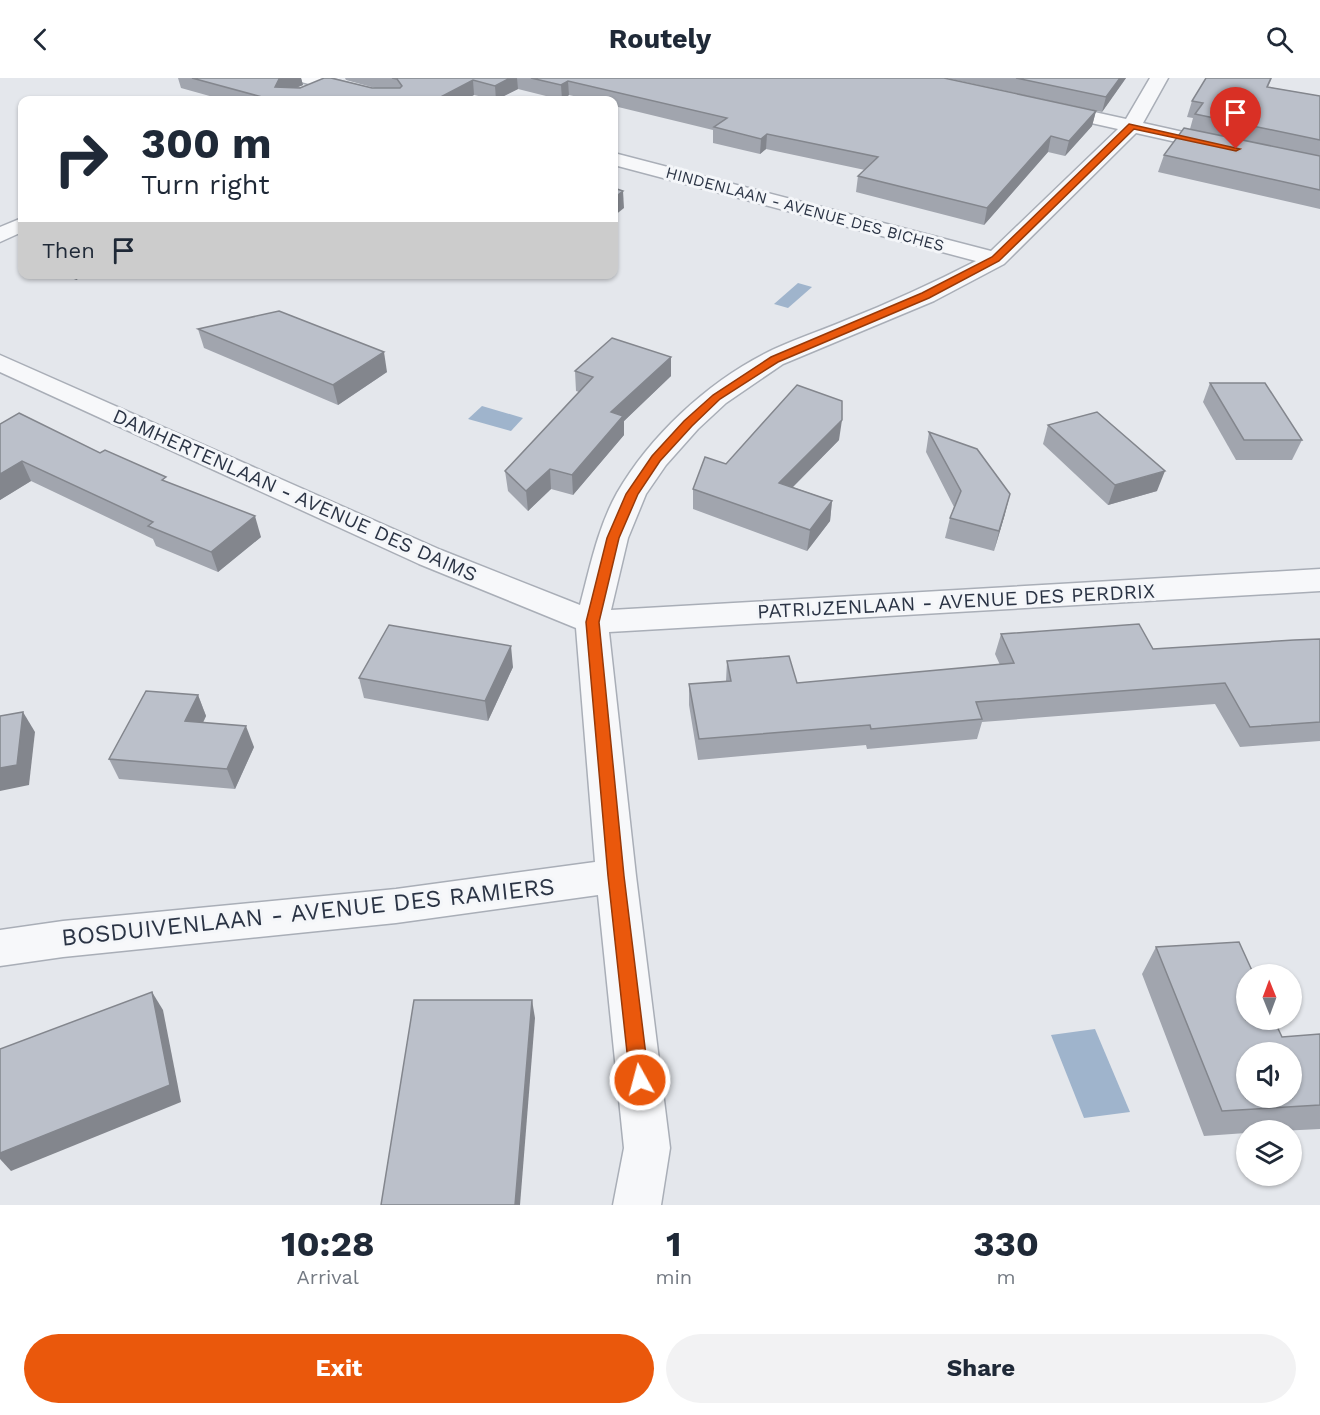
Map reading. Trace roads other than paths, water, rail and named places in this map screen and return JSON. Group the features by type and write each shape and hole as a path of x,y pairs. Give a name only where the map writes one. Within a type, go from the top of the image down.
{"street":[{"path":"307,78 332,81 380,96"},
{"path":"637,1205 647,1148 616,876 592,622 613,538 632,494 656,459 702,410 748,374 774,359 926,296 996,259 1132,126 1159,78"},
{"path":"298,96 332,81"},
{"path":"1027,103 1242,150"},
{"name":"HINDENLAAN - AVENUE DES BICHES","path":"618,160 996,259"},
{"path":"0,234 18,226"},
{"name":"DAMHERTENLAAN - AVENUE DES DAIMS","path":"0,363 430,557 592,622"},
{"name":"PATRIJZENLAAN - AVENUE DES PERDRIX","path":"592,622 1320,580"},
{"name":"BOSDUIVENLAAN - AVENUE DES RAMIERS","path":"0,948 63,939 396,906 616,876"}],"water":[{"path":"798,283 812,287 788,308 774,304"},
{"path":"482,406 523,418 511,431 468,419"},
{"path":"1095,1029 1130,1112 1084,1118 1051,1035"}]}
